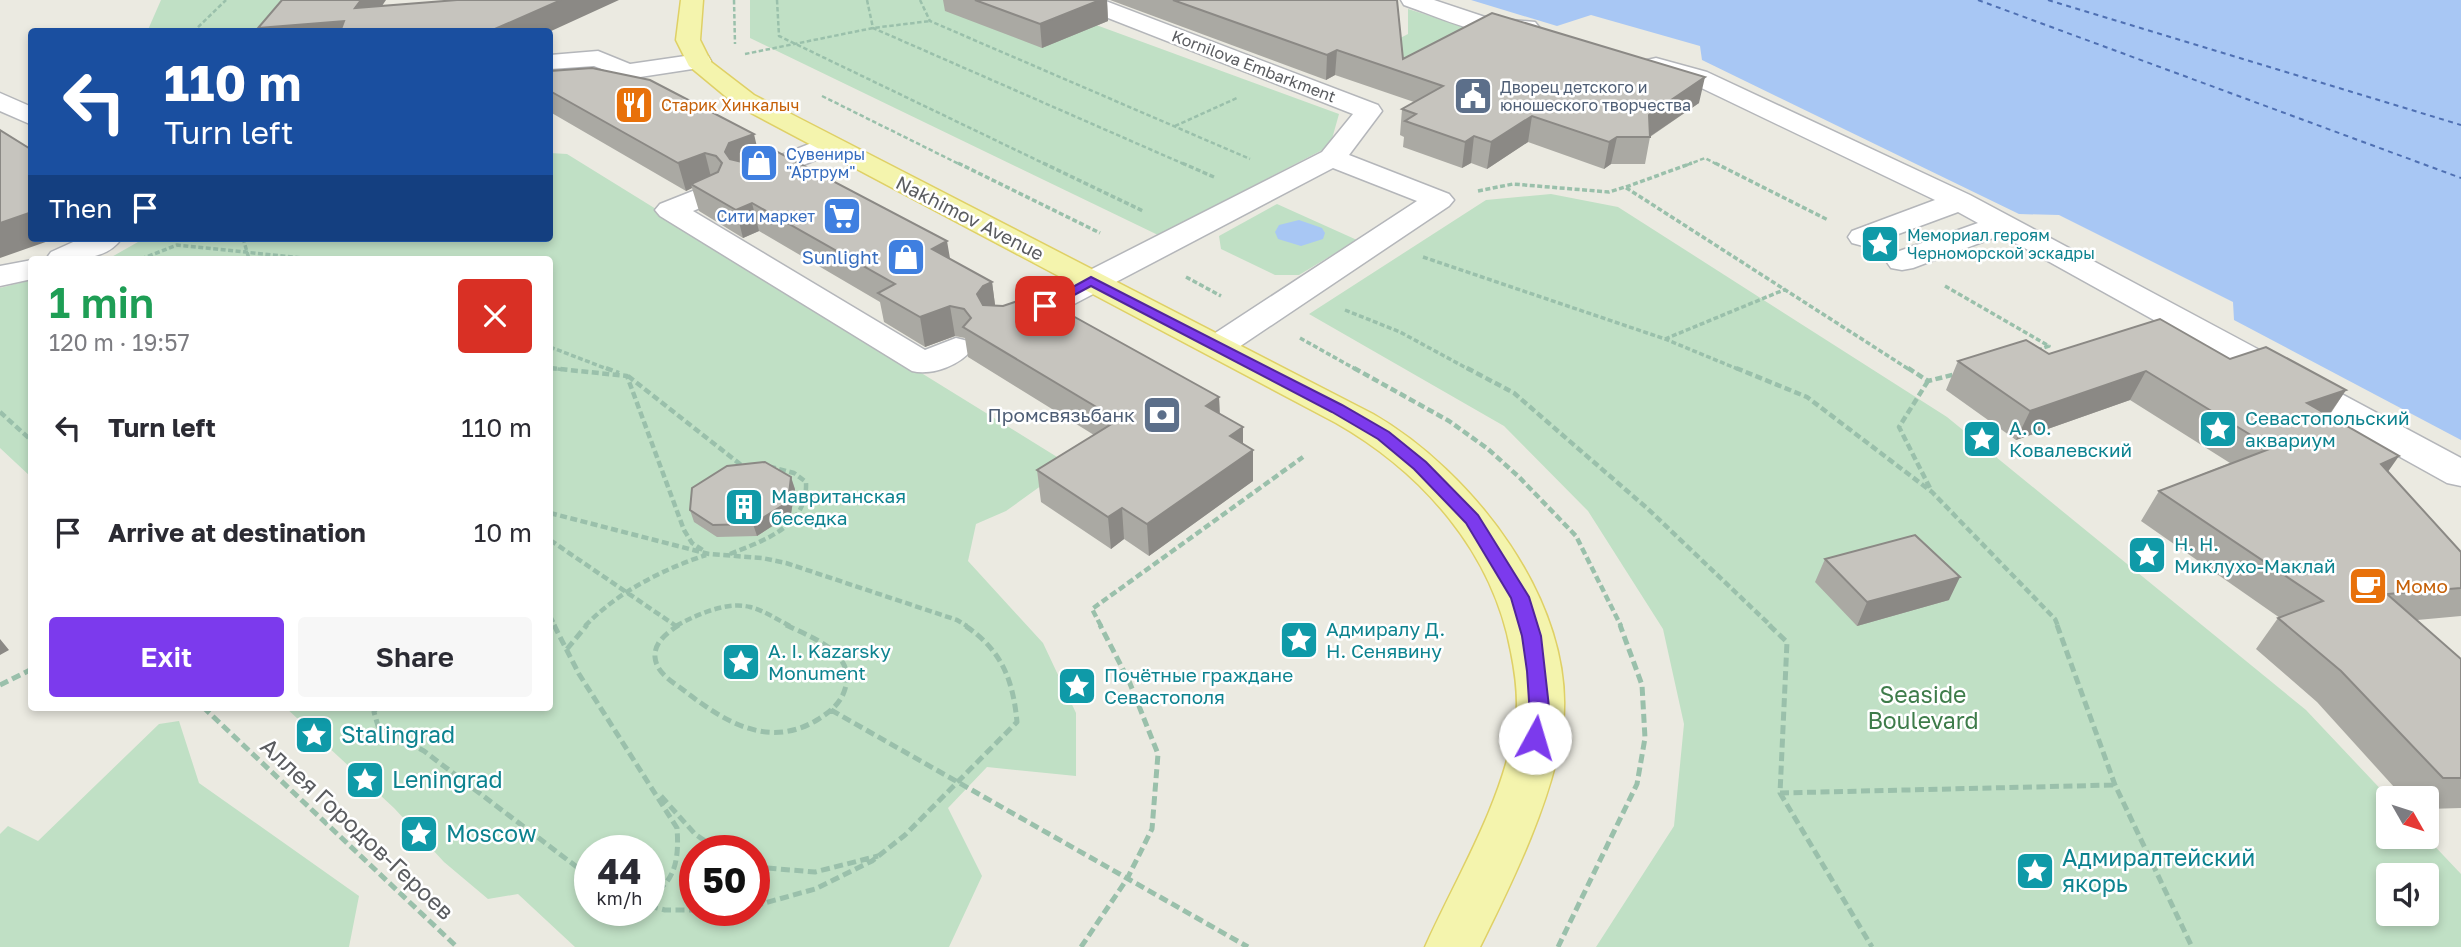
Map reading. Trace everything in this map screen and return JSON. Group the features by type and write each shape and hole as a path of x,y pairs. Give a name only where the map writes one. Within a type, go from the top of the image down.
{"main road":[{"path":"692,0 688,40 699,61"},
{"name":"Nakhimov Avenue","path":"699,61 746,100 827,145 1337,408 1383,436 1420,465 1472,519 1520,597 1532,636 1540,716 1531,760 1513,815 1484,888 1452,947"}],"street":[{"name":"Kornilova Embarkment","path":"1083,0 1369,111 1332,158"},
{"path":"1412,0 1485,25 1523,26 1550,34"},
{"path":"1630,57 1698,77 1960,201 2461,474"},
{"path":"553,62 598,58 627,72 699,61"},
{"path":"748,178 827,145"},
{"path":"1000,325 1332,158 1439,200"},
{"path":"713,192 670,210 924,364 956,348"},
{"path":"1218,346 1439,200"},
{"path":"1863,237 1960,201"},
{"path":"1902,261 2004,224"},
{"path":"68,256 98,242"},
{"path":"0,276 28,270"}],"path":[{"path":"197,28 226,0"},
{"path":"734,0 734,42 740,55 752,61"},
{"path":"777,0 779,36 1187,232"},
{"path":"867,0 873,28"},
{"path":"920,0 930,20"},
{"path":"740,55 873,28 930,20 1293,178"},
{"path":"873,28 1257,196"},
{"path":"1174,126 1283,77"},
{"path":"813,91 1143,254 1261,317"},
{"path":"1439,200 1513,184 1609,192 1705,158 1863,237"},
{"path":"1625,187 1928,381"},
{"path":"1375,241 1665,339 1807,397 1932,492 2055,619 2115,785 2192,947"},
{"path":"244,242 248,256"},
{"path":"145,256 177,246 284,256"},
{"path":"1902,261 2049,346 2031,353"},
{"path":"1665,339 1787,289"},
{"path":"1299,292 1400,332 1514,393 1648,509 1787,642 1780,793 1872,947"},
{"path":"553,349 627,376 745,468 755,468"},
{"path":"553,368 627,376"},
{"path":"1932,492 1899,427 1928,381 1968,370"},
{"path":"627,376 684,530 692,543 709,554"},
{"path":"0,412 28,437"},
{"path":"1081,947 1127,879 1152,828 1158,754 1129,681 1092,609 1303,457"},
{"path":"726,556 791,523 803,511 809,497 806,482 793,473 776,467 766,467"},
{"path":"553,514 709,554 762,558 786,563 957,620 984,638 1002,662 1015,698 1017,722 886,853 822,888 770,903"},
{"path":"553,542 676,626"},
{"path":"567,649 577,632 592,618 688,560 709,554"},
{"path":"751,607 829,646 843,663 847,680 846,691 817,722 778,733 755,732 731,723 662,674 655,666 653,658 657,648 676,626 715,608 751,607"},
{"path":"553,622 579,674 677,828 679,849 674,874 665,884"},
{"path":"0,685 28,671"},
{"path":"831,710 1248,947"},
{"name":"Аллея Городов-Героев","path":"207,711 457,947"},
{"path":"375,711 378,726 424,751 574,865"},
{"path":"646,779 696,835"},
{"path":"1780,793 2115,785"},
{"path":"770,868 815,872 886,853"}],"green space":[{"path":"161,0 289,0 271,28 149,28"},
{"path":"750,0 1028,0 1339,114 1330,146 1158,235 750,38"},
{"path":"1408,9 1479,31 1401,63 1371,53 1408,34"},
{"path":"553,153 567,154 1070,465 1006,511 976,524 968,561 1043,643 1076,713 1076,776 987,767 948,808 982,876 949,947 575,947 518,894 488,899 444,862 394,808 289,711 553,711 553,256 113,256 138,242 553,242"},
{"name":"Seaside Boulevard","path":"1551,194 1618,207 1947,417 2306,710 2378,786 2376,849 2437,849 2461,874 2461,947 1596,947 1674,826 1684,724 1663,629 1588,511 1504,426 1309,314 1486,200"},
{"path":"1277,204 1357,240 1299,275 1275,275 1221,249 1219,236"},
{"path":"28,281 28,474 0,448 0,288"},
{"path":"179,721 199,783 359,896 349,947 0,947 0,834 8,826 38,841 159,724"}],"water":[{"path":"1471,0 2461,0 2461,440 2234,320 2233,302 2059,215 2019,214 1702,60 1700,46 1591,15 1557,26"},
{"path":"1299,220 1322,228 1325,233 1323,239 1301,246 1278,239 1275,232 1279,225"}],"building":[{"path":"282,0 361,0 355,8 457,0 561,0 497,28 341,28 344,21 258,28"},
{"path":"975,0 1100,0 1040,24"},
{"path":"1173,0 1397,0 1403,59 1492,13 1705,77 1649,115 1650,137 1617,137 1609,142 1532,116 1491,142 1474,136 1465,142 1405,121 1416,114 1402,109 1443,86 1337,50 1327,55"},
{"path":"592,68 650,80 754,134 729,143 725,152 730,159 742,162 774,150 947,241 932,249 992,282 983,286 977,294 983,305 1003,306 1035,295 1219,397 1206,406 1243,427 1230,436 1253,450 1147,524 1122,508 1108,517 1037,470 1118,420 963,327 971,318 964,309 950,306 920,317 878,293 895,284 752,203 736,210 691,184 718,172 722,163 716,156 705,153 678,163 553,93 553,71"},
{"path":"0,130 28,148 28,213 0,223"},
{"path":"2160,319 2230,359 2266,347 2346,390 2307,403 2399,456 2381,464 2461,552 2461,588 2387,594 2461,659 2461,778 2443,778 2341,671 2278,618 2323,601 2159,491 2272,448 2146,371 2030,411 1958,361 2026,340 2049,354"},
{"name":"Мавританская беседка","path":"765,462 791,477 788,502 753,524 713,525 690,510 692,488 727,466"},
{"path":"1915,535 1960,577 1867,602 1825,559"}],"ferry route":[{"path":"1978,0 2461,178"},
{"path":"2048,0 2461,125"}],"place":[{"name":"Дворец детского и юношеского творчества","path":"1473,96"},
{"name":"Старик Хинкалыч","path":"634,105"},
{"name":"Сувениры \"Артрум\"","path":"759,163"},
{"name":"Сити маркет","path":"842,216"},
{"name":"Мемориал героям Черноморской эскадры","path":"1880,244"},
{"name":"Sunlight","path":"906,257"},
{"name":"Промсвязьбанк","path":"1162,415"},
{"name":"Севастопольский аквариум","path":"2218,429"},
{"name":"А. О. Ковалевский","path":"1982,439"},
{"name":"Мавританская беседка","path":"744,507"},
{"name":"Н. Н. Миклухо-Маклай","path":"2147,555"},
{"name":"Момо","path":"2368,586"},
{"name":"Адмиралу Д. Н. Сенявину","path":"1299,640"},
{"name":"A. I. Kazarsky Monument","path":"741,662"},
{"name":"Почётные граждане Севастополя","path":"1077,686"},
{"name":"Stalingrad","path":"314,735"},
{"name":"Leningrad","path":"365,780"},
{"name":"Moscow","path":"419,834"},
{"name":"Адмиралтейский якорь","path":"2035,871"}],"route":[{"path":"1045,306 1091,281 1337,408 1383,436 1420,465 1449,492 1472,519 1520,597 1532,636 1537,671 1540,716 1535,738"}]}
